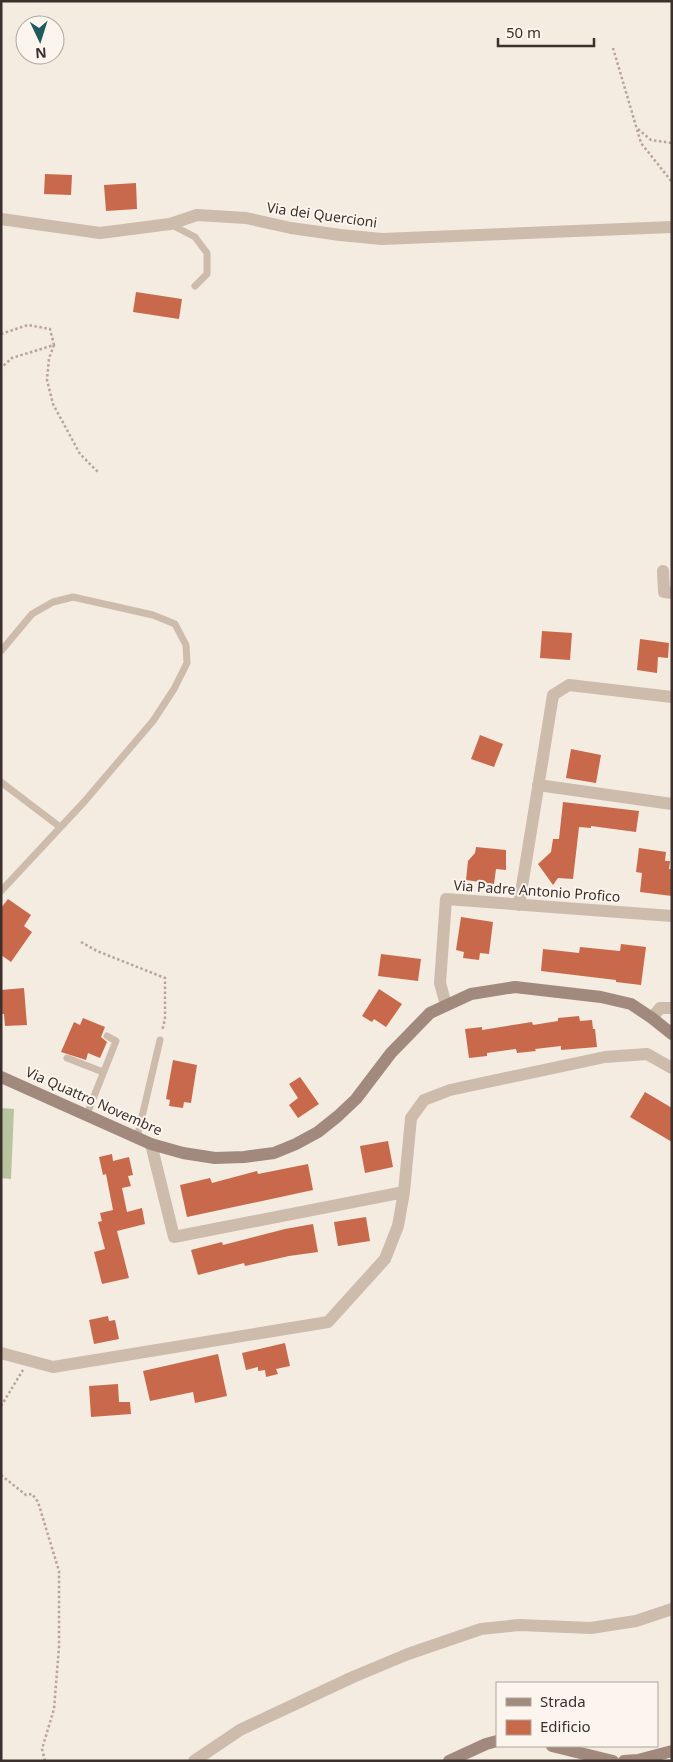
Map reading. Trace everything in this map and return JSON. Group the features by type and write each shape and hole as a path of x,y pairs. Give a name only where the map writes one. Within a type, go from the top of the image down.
{"main road":[{"name":"Via Quattro Novembre","path":"1,1077 152,1144 183,1153 215,1158 244,1157 274,1153 318,1132 356,1099 391,1053 430,1013 471,994 515,987 601,997 631,1004 672,1034"},
{"path":"448,1761 486,1744 496,1742"},
{"path":"556,1747 613,1761"},
{"path":"624,1761 638,1760 672,1751"}],"street":[{"name":"Via dei Quercioni","path":"1,219 100,233 170,224 197,215 246,218 330,234 382,239 672,227"},
{"path":"663,571 664,592 672,593"},
{"path":"519,905 552,695 569,685 672,697"},
{"path":"538,785 672,804"},
{"name":"Via Padre Antonio Profico","path":"446,1005 440,983 446,899 672,916"},
{"path":"652,1018 660,1008 672,1008"},
{"path":"1,1353 53,1367 328,1322 385,1259 398,1226 404,1192 411,1118 424,1100 450,1090 605,1057 648,1054 672,1068"},
{"path":"152,1144 174,1236 404,1192"},
{"path":"194,1761 240,1730 353,1677 408,1654 481,1629 519,1624 591,1628 636,1622 672,1609"}],"lane":[{"path":"170,224 195,237 206,253 207,274 195,286"},
{"path":"1,651 32,614 53,602 74,596 153,615 175,624 186,645 187,663 174,689 153,721 84,802 1,891"},
{"path":"1,782 60,827"},
{"path":"87,1114 116,1041 107,1036"},
{"path":"137,1138 160,1040"},
{"path":"67,1058 103,1072"}],"path":[{"path":"613,48 641,143 672,182"},
{"path":"637,128 651,140 672,144"},
{"path":"1,334 28,325 50,329 54,346 49,358 48,380 53,404 80,454 100,473"},
{"path":"1,368 12,358 54,346"},
{"path":"81,942 97,951 165,978 165,1019 160,1040"},
{"path":"1,1406 28,1360"},
{"path":"1,1475 26,1495 32,1494 38,1502 59,1570 59,1647 54,1708 42,1749 45,1761"}],"green space":[{"path":"1,1108 14,1109 11,1179 1,1178"}],"building":[{"path":"45,174 72,175 71,195 44,194"},
{"path":"136,183 137,209 106,211 104,185"},
{"path":"136,292 182,299 179,319 133,312"},
{"path":"542,631 572,633 570,660 540,658"},
{"path":"640,639 669,643 668,658 658,657 657,673 637,670"},
{"path":"480,735 503,744 494,767 471,759"},
{"path":"571,749 601,755 596,783 566,778"},
{"path":"563,802 639,811 636,832 591,826 591,828 579,827 573,879 558,878 553,885 538,864 551,852 553,839 559,839"},
{"path":"476,847 506,850 506,870 496,869 494,884 466,880 468,861 475,853"},
{"path":"639,848 666,852 665,861 670,861 669,869 672,869 672,896 640,892 642,873 636,872"},
{"path":"8,899 31,915 24,926 32,932 11,962 1,955 1,908"},
{"path":"461,917 493,922 489,954 480,953 479,960 463,958 464,952 456,950"},
{"path":"621,944 646,947 641,985 541,971 543,949 579,953 580,947 620,951"},
{"path":"381,954 421,959 418,981 378,976"},
{"path":"24,988 27,1025 5,1026 4,1014 1,1014 1,990"},
{"path":"379,989 402,1004 386,1027 374,1019 372,1022 362,1016"},
{"path":"579,1016 580,1021 592,1020 597,1047 561,1050 561,1046 517,1053 516,1049 487,1053 487,1056 469,1058 465,1029 482,1027 482,1030 532,1022 533,1025 558,1021 558,1018"},
{"path":"83,1018 105,1027 101,1037 107,1042 100,1058 88,1053 86,1060 61,1052 74,1022 80,1025"},
{"path":"173,1060 197,1065 191,1103 184,1102 183,1108 169,1106 170,1100 166,1099"},
{"path":"300,1077 319,1104 298,1118 289,1105 298,1098 289,1084"},
{"path":"645,1092 672,1108 672,1142 630,1117"},
{"path":"388,1141 393,1167 365,1173 360,1146"},
{"path":"112,1154 113,1161 129,1157 133,1175 128,1176 131,1186 122,1188 127,1212 142,1208 145,1224 117,1231 129,1278 102,1284 94,1252 105,1249 98,1222 102,1221 100,1213 113,1210 106,1174 103,1175 99,1157"},
{"path":"308,1164 313,1190 187,1217 180,1185 210,1178 212,1183 257,1171 258,1174"},
{"path":"366,1217 370,1241 338,1246 334,1222"},
{"path":"313,1224 318,1252 289,1256 245,1266 244,1263 198,1275 191,1250 222,1242 223,1245"},
{"path":"108,1316 109,1321 115,1320 119,1339 94,1344 89,1320"},
{"path":"285,1343 290,1366 276,1369 278,1374 266,1377 265,1370 258,1371 258,1367 246,1370 242,1353"},
{"path":"218,1354 227,1396 195,1403 193,1392 150,1401 143,1371"},
{"path":"118,1384 119,1402 130,1402 131,1414 91,1417 89,1386"}]}
